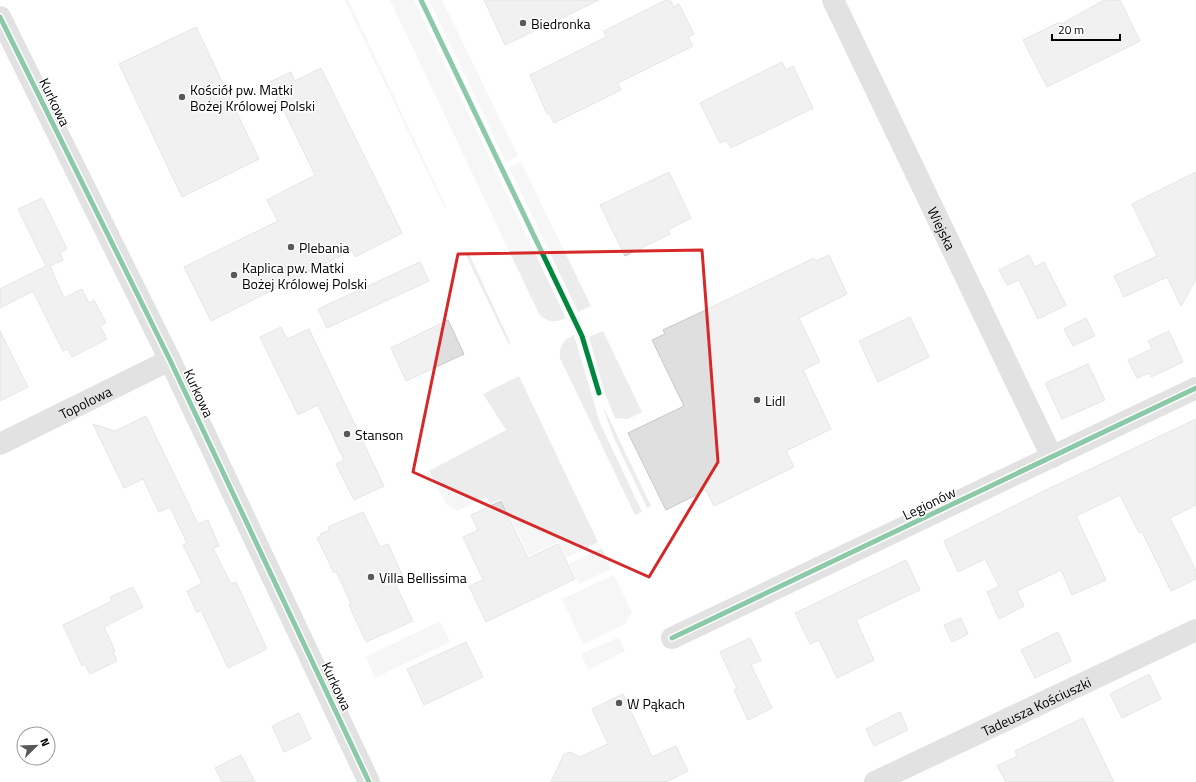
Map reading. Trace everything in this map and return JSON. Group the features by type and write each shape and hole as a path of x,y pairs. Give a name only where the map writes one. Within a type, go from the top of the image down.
{"street":[{"name":"Wiejska","path":"833,0 1052,457"},
{"name":"Kurkowa","path":"0,17 170,360 369,782"},
{"name":"Topolowa","path":"0,444 170,360"},
{"name":"Legionów","path":"672,638 1196,388"},
{"name":"Tadeusza Kościuszki","path":"875,782 1196,630"}],"highlighted area":[{"path":"702,250 718,462 649,577 413,472 458,254"}],"shaded area":[{"path":"345,0 348,0 446,206 445,209"},
{"path":"390,0 414,0 566,318 558,321 549,321 539,314"},
{"path":"429,0 442,0 518,156 506,162"},
{"path":"521,162 591,306 578,312 509,167"},
{"path":"465,253 469,254 510,342 509,345"},
{"path":"603,331 642,412 628,419 615,418 605,394 589,337"},
{"path":"574,335 600,423 642,512 635,515 560,358 562,344"},
{"path":"519,376 598,542 566,558 558,542 529,556 501,499 490,504 486,497 457,511 446,504 429,471 506,430 483,394"},
{"path":"602,404 651,506 647,508 613,436"},
{"path":"602,548 611,569 579,584 569,564"},
{"path":"614,575 632,612 625,624 583,644 562,599"},
{"path":"440,621 450,642 375,678 366,657"},
{"path":"619,637 625,651 588,670 581,654"}],"building":[{"name":"Biedronka","path":"484,0 599,0 505,45"},
{"path":"666,0 670,0 674,7 679,4 694,34 688,37 693,46 618,83 621,90 554,123 549,113 547,114 530,75 606,37 604,31"},
{"path":"1104,0 1120,0 1140,41 1047,87 1023,40 1058,23 1063,23"},
{"name":"Kościół pw. Matki Bożej Królowej Polski","path":"196,27 259,159 182,197 119,64"},
{"path":"782,62 786,70 793,66 813,108 731,148 726,140 720,143 700,103"},
{"path":"321,68 402,233 355,257 352,250 211,321 184,267 278,221 267,200 315,175 270,82 291,72 295,81"},
{"path":"669,172 691,218 668,230 670,234 625,256 600,205"},
{"path":"1196,172 1196,279 1181,306 1167,277 1124,297 1114,276 1157,256 1132,204"},
{"path":"42,198 67,249 60,253 63,260 50,266 64,298 82,289 89,303 94,300 106,323 100,326 107,339 72,357 68,349 63,351 33,291 0,308 0,289 46,266 18,209"},
{"path":"829,255 847,294 799,318 820,362 803,370 831,429 786,451 794,467 714,506 706,490 666,510 628,433 684,406 652,340 665,334 663,330 814,258 816,261"},
{"path":"1029,255 1035,267 1044,262 1066,305 1038,319 1019,280 1007,285 999,270"},
{"path":"420,262 429,281 327,328 318,309"},
{"path":"910,317 929,357 878,382 859,341"},
{"path":"1086,318 1095,336 1073,346 1064,329"},
{"path":"448,320 464,354 406,381 391,348"},
{"path":"281,327 287,339 309,329 384,486 354,500 336,464 344,460 318,405 298,415 260,337"},
{"path":"0,331 28,387 0,401"},
{"path":"1169,331 1183,362 1151,377 1149,373 1137,378 1128,360 1152,349 1148,341"},
{"path":"1088,364 1105,400 1062,419 1045,383"},
{"path":"146,416 198,524 208,520 219,546 213,548 231,584 236,582 267,649 228,668 201,610 197,613 187,591 202,583 183,545 187,543 170,507 159,512 143,479 124,488 93,424 115,431"},
{"path":"1196,419 1196,505 1170,518 1196,571 1196,579 1171,591 1142,532 1139,533 1120,495 1076,516 1106,580 1072,595 1061,570 1017,591 1024,606 999,619 987,592 999,586 985,559 958,572 944,541 1046,490"},
{"path":"501,501 528,558 558,544 575,579 486,622 469,586 483,580 463,537 478,530 471,515"},
{"name":"Villa Bellissima","path":"363,512 380,547 388,544 405,581 396,585 413,621 366,642 349,605 351,604 336,571 334,573 317,538 321,536 320,534 329,530 328,527"},
{"path":"906,560 920,590 856,620 874,660 837,678 819,640 810,644 795,613"},
{"path":"133,587 143,607 104,627 115,651 113,652 117,661 90,674 85,664 82,666 63,625 112,601 110,597"},
{"path":"961,618 968,634 952,642 944,625"},
{"path":"1058,632 1071,661 1035,678 1021,650"},
{"path":"750,638 761,660 751,665 772,708 748,720 734,690 737,688 720,652"},
{"path":"466,642 483,677 424,705 407,669"},
{"path":"1149,674 1161,699 1122,718 1110,694"},
{"path":"623,694 652,757 676,746 688,771 666,782 551,782 564,754 570,752 580,757 608,744 592,709"},
{"path":"900,712 908,730 874,746 866,729"},
{"path":"299,713 311,739 284,752 272,726"},
{"path":"1083,718 1114,782 1006,782 997,766 1017,756 1015,751"},
{"path":"241,755 255,782 222,782 215,768"}],"cycle path":[{"path":"421,0 582,336 599,393"},
{"path":"0,17 170,360 369,782"},
{"path":"672,638 1196,388"}],"place":[{"name":"Biedronka","path":"523,23"},
{"name":"Kościół pw. Matki Bożej Królowej Polski","path":"182,97"},
{"name":"Plebania","path":"291,247"},
{"name":"Kaplica pw. Matki Bożej Królowej Polski","path":"234,275"},
{"name":"Lidl","path":"757,400"},
{"name":"Stanson","path":"347,434"},
{"name":"Villa Bellissima","path":"371,577"},
{"name":"W Pąkach","path":"619,703"}]}
